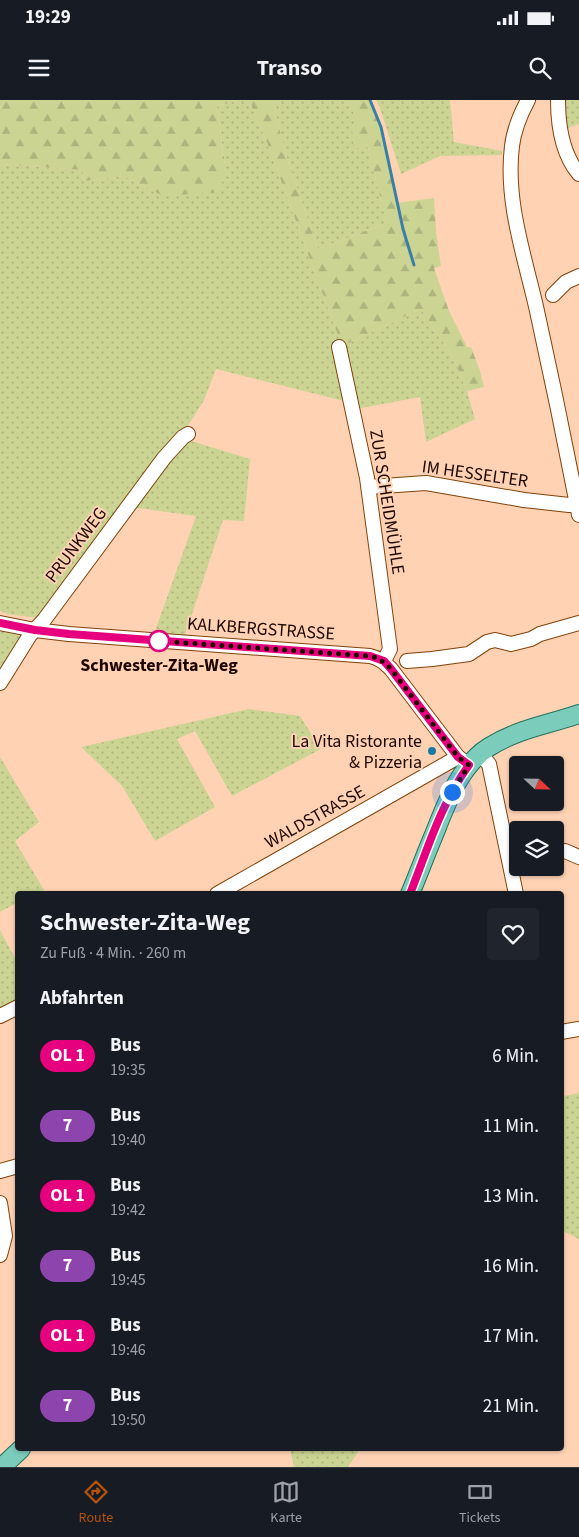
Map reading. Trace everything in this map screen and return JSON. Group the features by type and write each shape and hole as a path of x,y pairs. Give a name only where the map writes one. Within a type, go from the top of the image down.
{"main road":[{"path":"411,891 444,809 469,759 508,737 579,714"}],"street":[{"path":"528,100 516,123 512,146 511,188 578,510"},
{"path":"558,100 558,120 565,150 570,163 579,174"},
{"path":"554,295 566,282 579,276"},
{"name":"ZUR SCHEIDMÜHLE","path":"339,347 368,487 390,650 384,661"},
{"name":"PRUNKWEG","path":"0,683 35,630 164,458 188,434"},
{"name":"IM HESSELTER","path":"368,487 426,482 524,500 569,505 578,510"},
{"path":"407,661 432,660 470,654 487,642 495,640 511,644 531,640 540,634 579,622"},
{"name":"KALKBERGSTRASSE","path":"0,623 69,634 370,656 384,661"},
{"path":"384,661 469,759 489,764 515,891"},
{"name":"WALDSTRASSE","path":"223,891 469,759"},
{"path":"565,851 579,857"},
{"path":"0,1016 15,1008"},
{"path":"564,1032 579,1029"},
{"path":"0,1171 15,1167"},
{"path":"0,1203 5,1236 0,1255"}],"green space":[{"path":"0,100 240,100 217,106 226,172 219,192 163,196 124,176 85,181 82,170 0,164"},
{"path":"240,100 249,100 268,145 342,346 421,309 453,357 467,391 475,419 426,442 420,397 356,409 348,402 216,369 204,400 186,429 40,618 7,614 0,611 0,164 82,170 85,181 124,176 163,196 226,172 217,106"},
{"path":"249,100 273,100 284,149 318,249 387,223 367,145 354,149 352,129 359,122 346,100 371,100 380,127 397,203 434,198 441,266 434,268 449,311 467,347 471,347 484,387 467,391 453,357 421,309 342,346 268,145"},
{"path":"273,100 346,100 359,122 354,148 367,145 387,223 318,249 284,149"},
{"path":"376,100 450,100 454,142 502,151 502,155 440,156 401,174"},
{"path":"561,100 579,100 579,124 563,130"},
{"path":"185,439 250,459 244,521 223,520 184,638 154,634 196,516 131,507"},
{"path":"0,629 22,633 24,636 0,677"},
{"path":"249,709 300,716 321,749 232,796 195,731 177,739 215,807 155,841 122,786 81,747"},
{"path":"0,757 39,822 15,841 44,890 15,891 15,904 0,912"},
{"path":"0,930 15,958 15,1000 0,1008"},
{"path":"579,1093 579,1239 564,1232 564,1096"},
{"path":"290,1451 359,1451 348,1467 294,1467"}],"waterway":[{"path":"370,100 381,127 403,229 414,265"}],"bus line":[{"path":"0,623 69,634 370,656 384,661 458,757 469,765 462,774 444,809 411,891"}],"place":[{"name":"Schwester-Zita-Weg","path":"159,641"},
{"name":"La Vita Ristorante & Pizzeria","path":"432,751"}],"route":[{"path":"159,641 370,656 384,661 458,757 469,765 452,792"}]}
